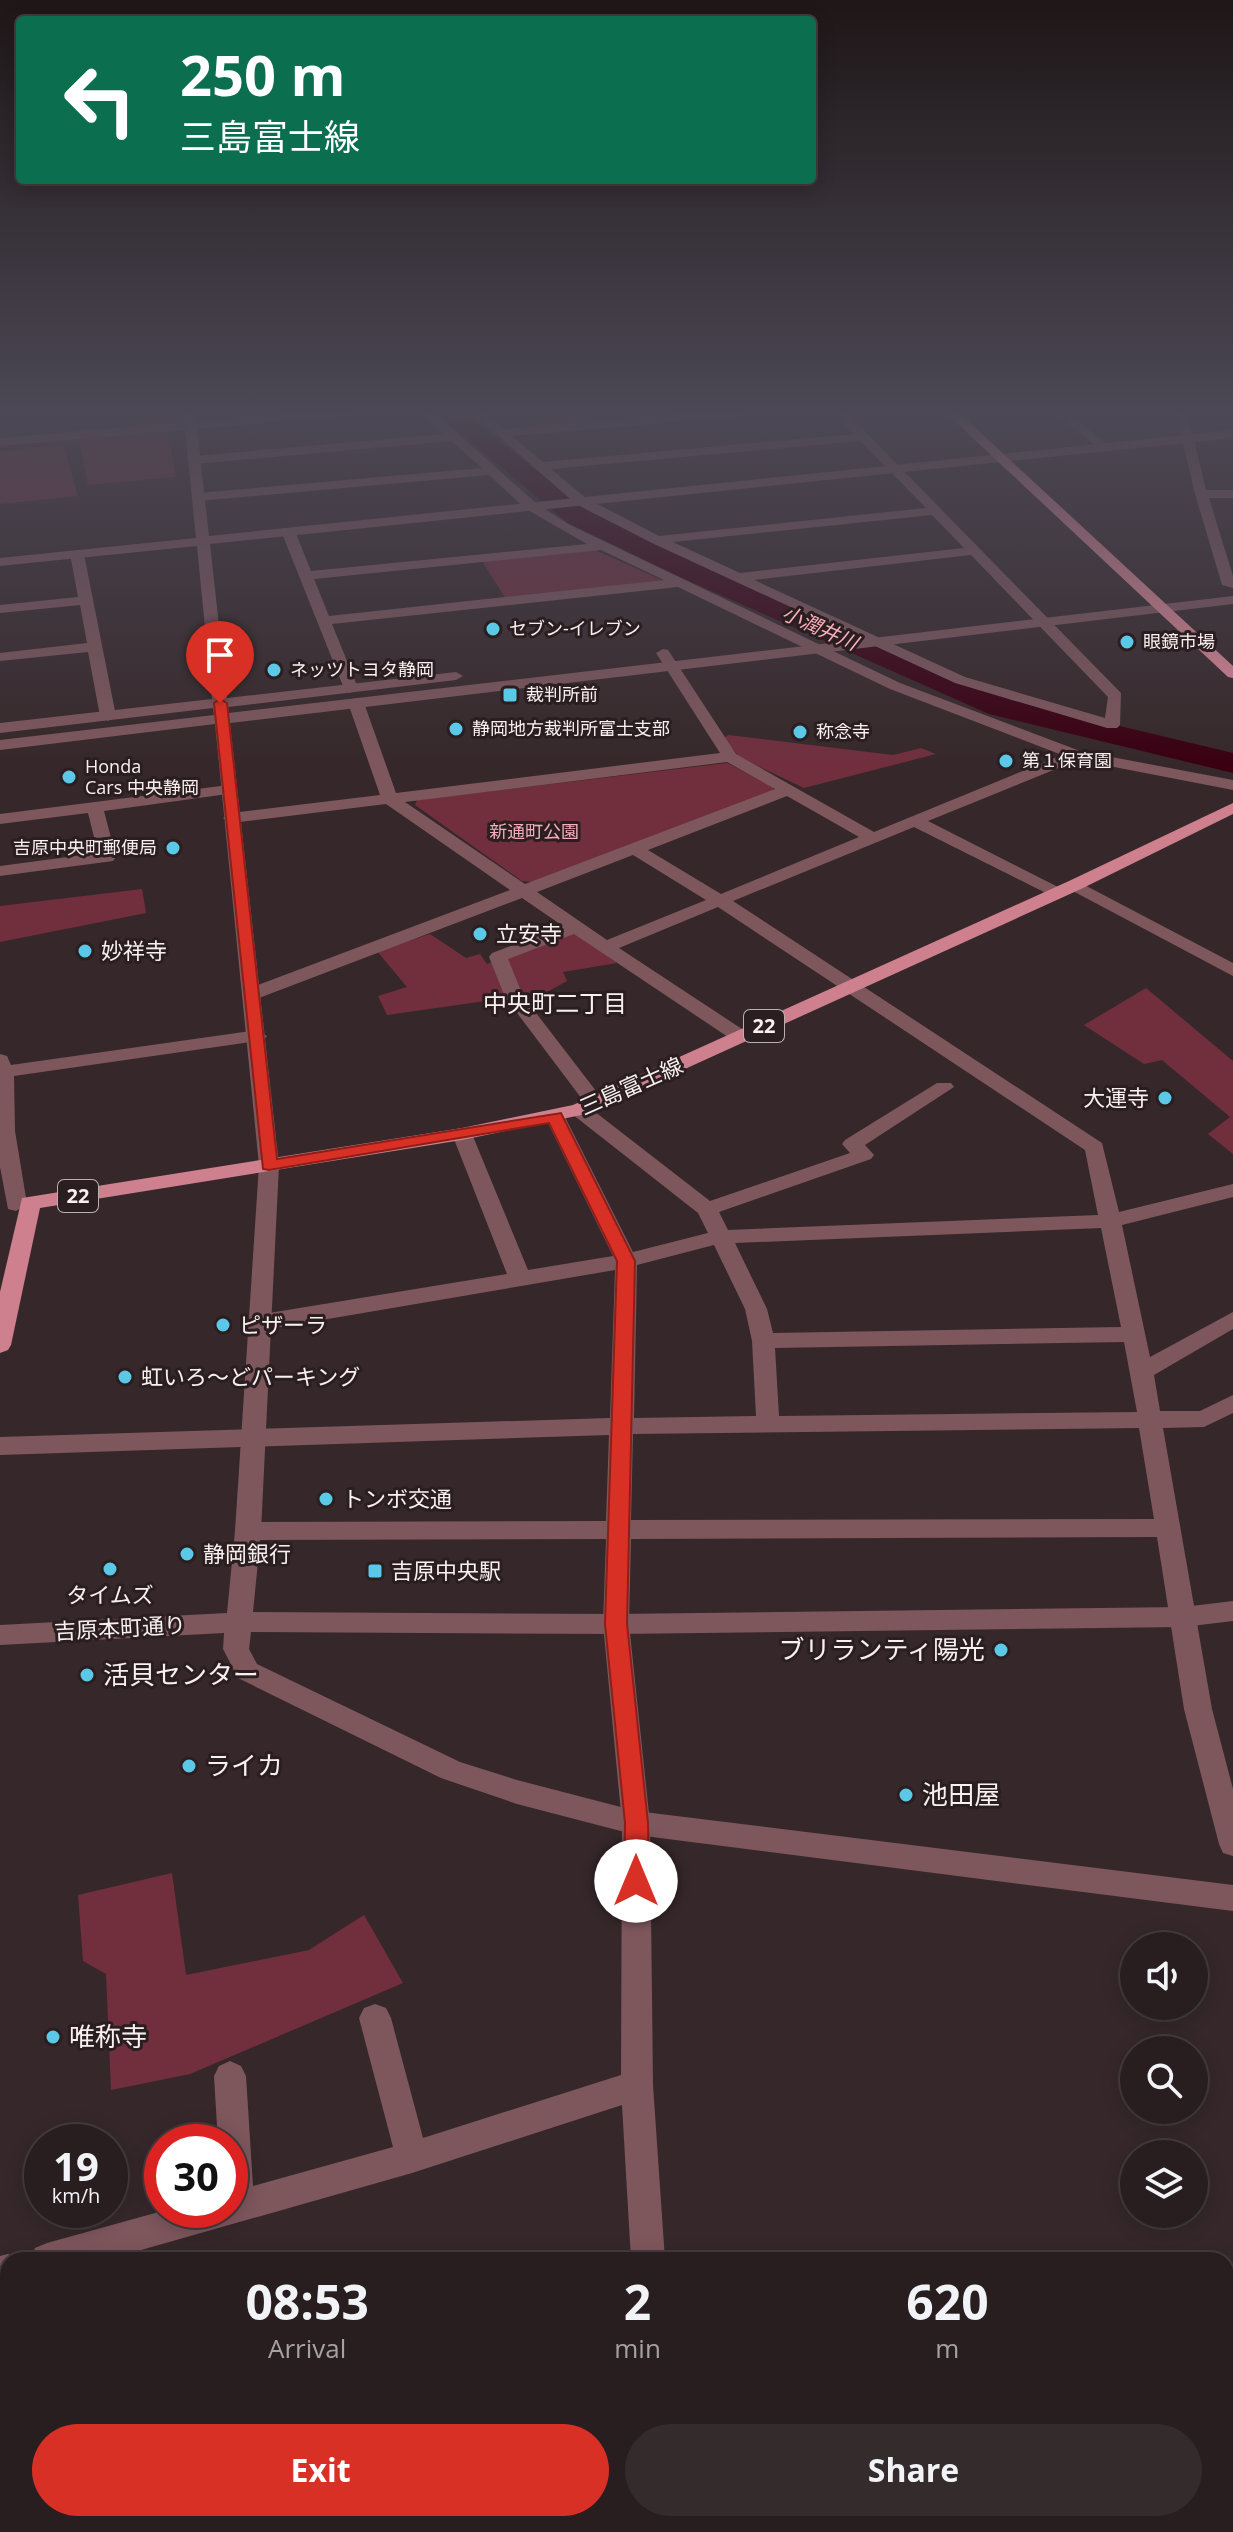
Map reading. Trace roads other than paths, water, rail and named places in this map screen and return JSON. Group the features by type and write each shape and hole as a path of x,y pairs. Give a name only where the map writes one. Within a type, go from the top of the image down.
{"highway":[{"path":"1076,528 1233,674"}],"main road":[{"name":"三島富士線","path":"16,1204 462,1134 555,1117 587,1107 1075,885 1233,808"},
{"name":"22","path":"0,1345 16,1204"}],"street":[{"path":"202,528 269,1165 263,1322 236,1649 247,1671 451,1770 517,1792 636,1823 1233,1898"},
{"path":"0,562 316,528"},
{"path":"565,528 895,686 1076,755 1233,785"},
{"path":"634,528 960,680 1112,725 1116,696 953,528"},
{"path":"657,540 771,528"},
{"path":"1212,528 1232,590"},
{"path":"288,531 390,799 741,1037"},
{"path":"305,576 602,546"},
{"path":"738,578 975,551"},
{"path":"77,554 108,716"},
{"path":"324,621 679,583"},
{"path":"667,660 795,638 1149,596 1232,590"},
{"path":"0,745 221,711 667,660 820,649 1163,609 1232,590"},
{"path":"0,609 85,600"},
{"path":"0,657 94,647"},
{"path":"667,660 730,757 871,837"},
{"path":"0,728 108,716 221,711"},
{"path":"605,947 1076,755"},
{"path":"231,818 730,757"},
{"path":"0,819 229,790"},
{"path":"252,994 789,790"},
{"path":"0,871 107,857 95,807"},
{"path":"915,821 1056,893"},
{"path":"635,849 719,900 1095,1147 1142,1372 1198,1709 1233,1844"},
{"path":"1075,885 1233,970"},
{"path":"577,927 498,957 514,997 587,1107 707,1209 756,1309 763,1341 768,1424"},
{"path":"16,1204 5,1131 2,1066 257,1036"},
{"path":"707,1209 864,1155 852,1144 944,1087"},
{"path":"555,1117 626,1261 616,1624 636,1823 637,2085 647,2252"},
{"path":"462,1134 520,1279"},
{"path":"263,1322 626,1261 719,1237 1111,1221 1233,1190"},
{"path":"1142,1372 1233,1319"},
{"path":"763,1341 1134,1334"},
{"path":"0,1446 623,1426 1204,1419 1233,1403"},
{"path":"248,1531 1167,1528"},
{"name":"吉原本町通り","path":"0,1635 239,1622 616,1624 1183,1617 1233,1611"},
{"path":"375,2018 412,2157"},
{"path":"230,2076 233,2124"},
{"path":"248,2205 412,2157 637,2085"},
{"path":"76,2252 165,2228"}],"waterway":[{"name":"小潤井川","path":"601,528 690,571 1000,707 1233,763"}],"place":[{"name":"セブン-イレブン","path":"493,629"},
{"name":"眼鏡市場","path":"1127,642"},
{"name":"ネッツトヨタ静岡","path":"274,670"},
{"name":"裁判所前","path":"510,695"},
{"name":"静岡地方裁判所富士支部","path":"456,729"},
{"name":"称念寺","path":"800,732"},
{"name":"第１保育園","path":"1006,761"},
{"name":"Honda Cars 中央静岡","path":"69,777"},
{"name":"吉原中央町郵便局","path":"173,848"},
{"name":"立安寺","path":"480,934"},
{"name":"妙祥寺","path":"85,951"},
{"name":"大運寺","path":"1165,1098"},
{"name":"ピザーラ","path":"223,1325"},
{"name":"虹いろ～どパーキング","path":"125,1377"},
{"name":"トンボ交通","path":"326,1499"},
{"name":"静岡銀行","path":"187,1554"},
{"name":"タイムズ","path":"110,1569"},
{"name":"吉原中央駅","path":"375,1571"},
{"name":"ブリランティ陽光","path":"1001,1650"},
{"name":"活貝センター","path":"87,1675"},
{"name":"ライカ","path":"189,1766"},
{"name":"池田屋","path":"906,1795"},
{"name":"唯称寺","path":"53,2037"}],"district":[{"name":"中央町二丁目","path":"555,1004"}],"park label":[{"name":"新通町公園","path":"534,832"}]}
